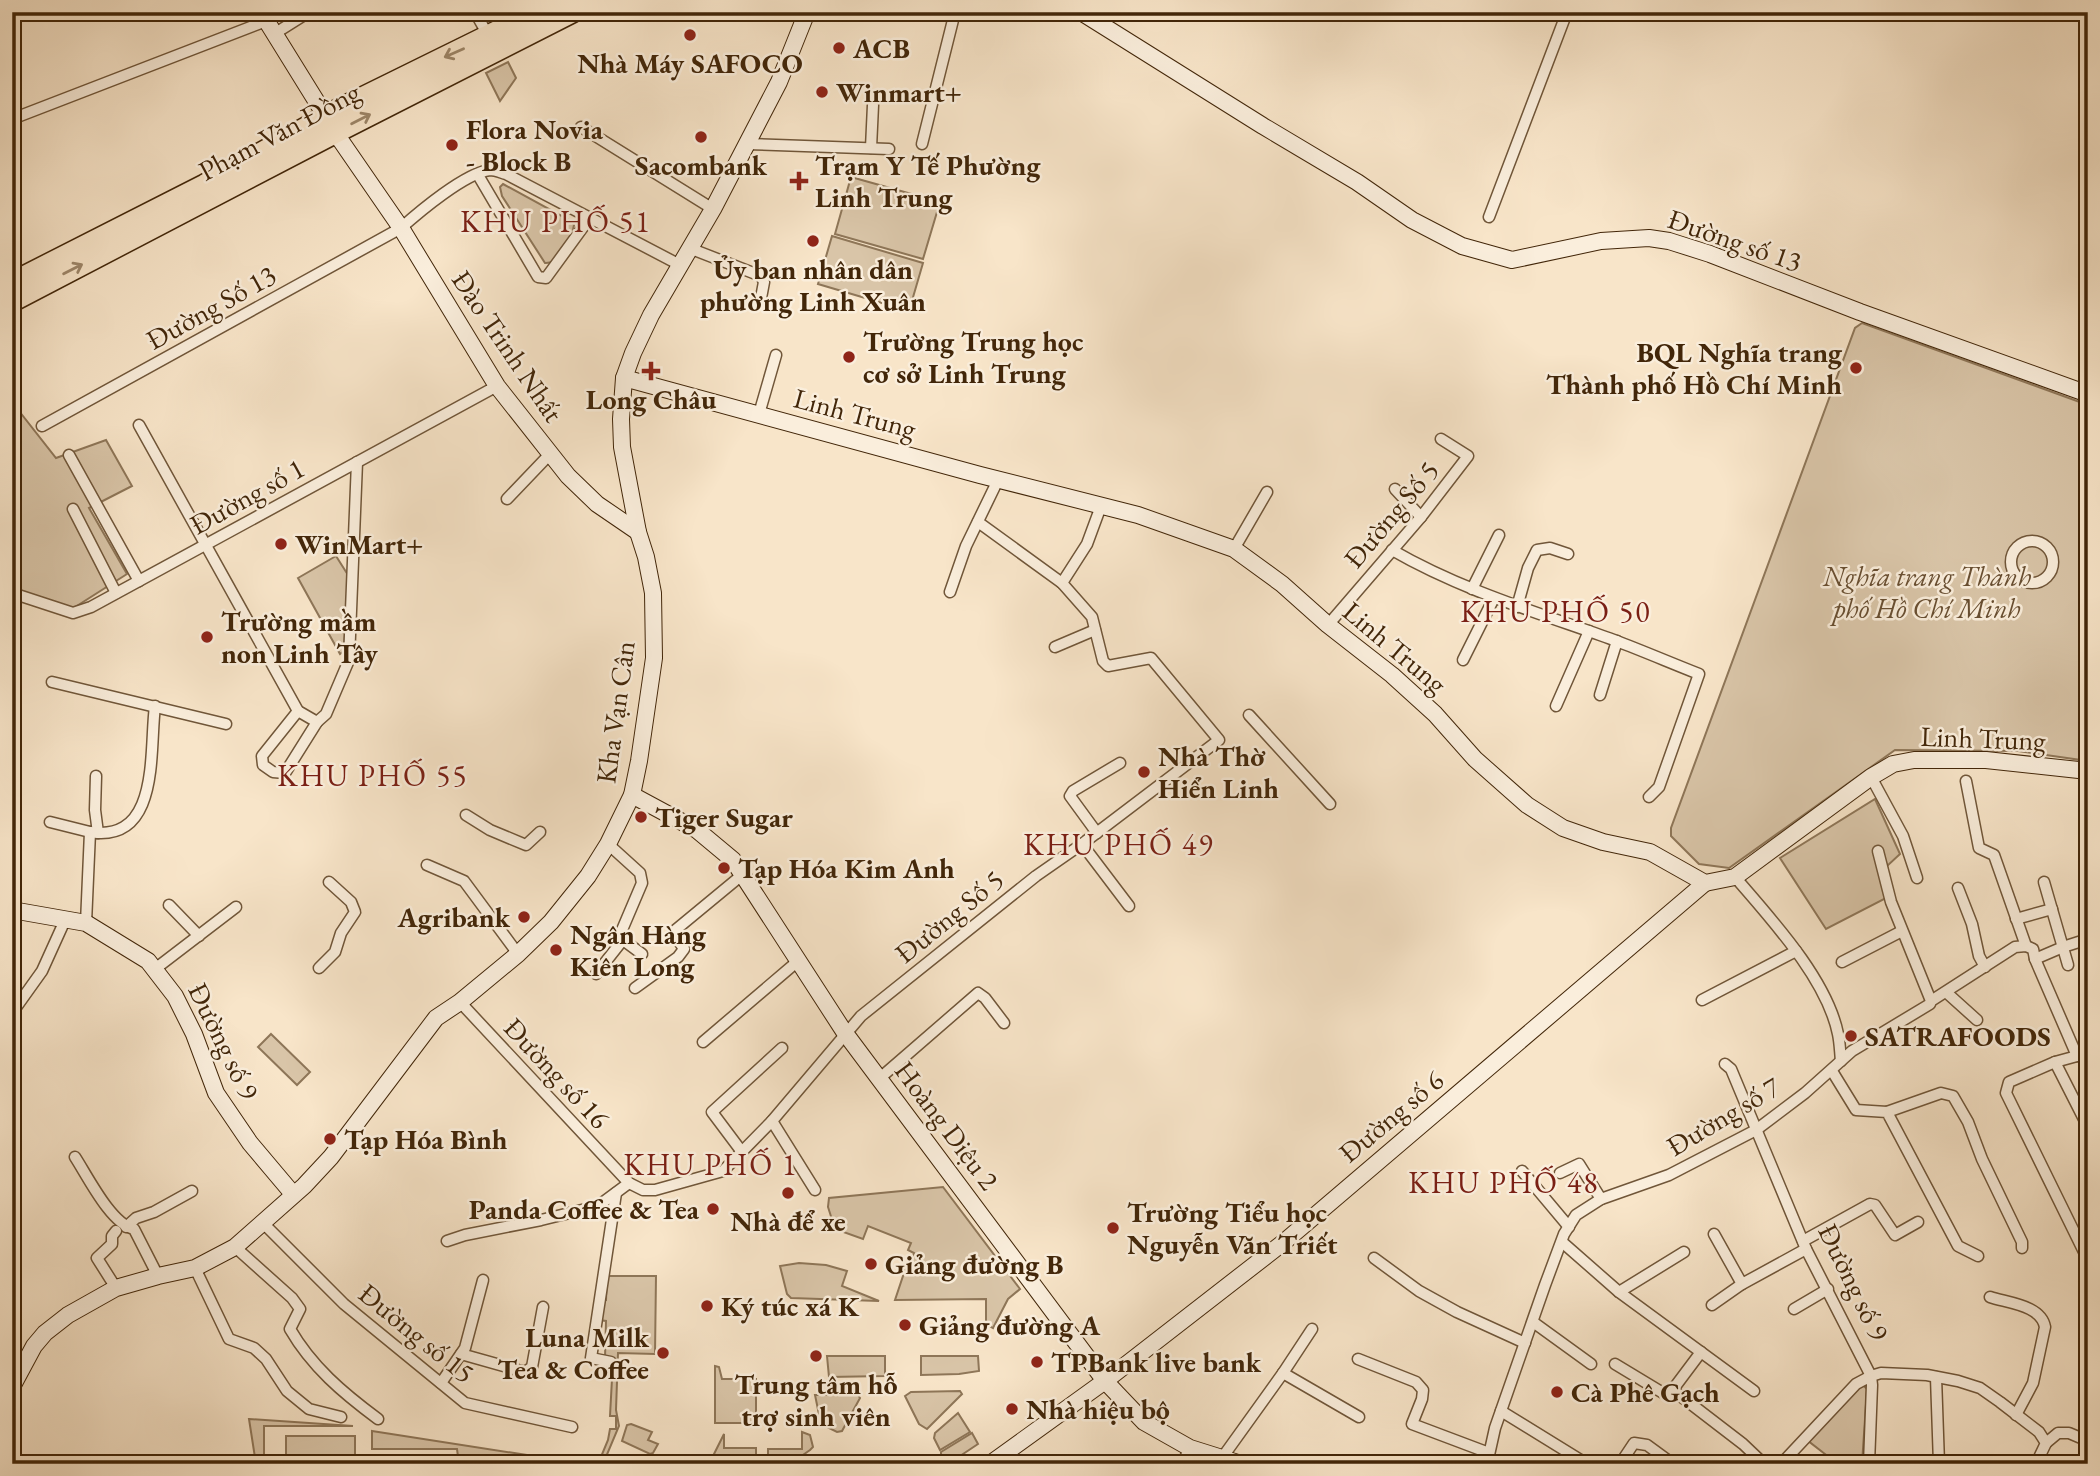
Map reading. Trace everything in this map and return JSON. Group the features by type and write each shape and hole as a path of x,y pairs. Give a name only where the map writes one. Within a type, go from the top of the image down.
{"highway":[{"name":"Phạm Văn Đồng","path":"12,301 537,12"},
{"name":"Phạm Văn Đồng","path":"12,283 217,178 572,12"}],"street":[{"path":"12,119 267,22 309,12"},
{"path":"475,12 489,37"},
{"name":"Kha Vạn Cân","path":"12,1387 34,1346 45,1333 68,1315 116,1288 195,1268 235,1247 331,1157 436,1018 460,1002 518,954 551,922 588,876 608,844 632,795 654,658 653,593 622,447 624,377 651,315 713,209 779,82 807,12"},
{"path":"922,144 955,12"},
{"name":"Đường số 13","path":"1081,12 1357,182 1412,219 1462,246 1512,260 1601,241 1649,238 1669,241 2084,393"},
{"path":"1489,217 1567,12"},
{"name":"Đào Trinh Nhất","path":"267,22 401,228 497,386 568,475 597,503 638,532"},
{"path":"871,148 873,105"},
{"path":"582,127 713,209"},
{"path":"747,144 889,149"},
{"path":"589,219 546,278 538,277 478,175 491,170 506,174 680,265"},
{"name":"Đường Số 13","path":"42,426 401,228 459,184 478,175"},
{"path":"689,248 761,276 764,282 761,298"},
{"path":"759,414 776,355"},
{"path":"2084,393 2088,372"},
{"name":"Linh Trung","path":"624,377 998,480 1151,519 1234,549 1282,584 1401,683 1435,714 1475,759 1527,804 1563,828 1604,842 1650,852 1705,883 1735,877 1871,776 1893,764 1914,760 1986,760 2088,771"},
{"name":"Đường số 1","path":"12,593 73,613 91,607 497,386"},
{"path":"139,425 298,711 317,722"},
{"name":"Đường Số 5","path":"1328,625 1421,517 1468,456 1441,439"},
{"path":"507,499 550,454"},
{"path":"69,455 139,581"},
{"path":"298,711 262,756 263,765 273,772 285,773 317,722 326,714 349,660 357,462"},
{"path":"950,592 966,546 998,480"},
{"path":"1395,489 1421,517"},
{"path":"1234,549 1267,492"},
{"path":"1062,583 1087,544 1101,506"},
{"path":"73,509 116,593"},
{"path":"978,522 1062,583 1092,617 1095,630 1055,648"},
{"path":"1472,589 1499,535"},
{"path":"2030,541 2043,543 2048,548 2052,553 2053,567 2046,578 2026,583 2014,574 2010,560 2017,547 2030,541"},
{"path":"1517,607 1528,568 1537,550 1550,548 1568,554"},
{"path":"1392,550 1423,568 1494,598 1617,641 1699,674 1659,787 1649,797"},
{"path":"1463,660 1494,598"},
{"name":"Đường Số 5","path":"845,1032 861,1016 1014,894 1219,740 1150,658 1108,666 1103,661 1095,630"},
{"path":"1556,706 1589,631"},
{"path":"1600,695 1617,641"},
{"path":"52,682 226,724"},
{"path":"50,822 94,832 121,830 127,826 143,803 152,762 151,736 155,706"},
{"path":"1249,715 1330,804"},
{"path":"1097,833 1070,796 1073,791 1120,763"},
{"path":"86,923 96,776"},
{"path":"1871,776 1903,836 1917,878"},
{"path":"1966,781 1979,848 1994,855 2026,946 2034,949 2035,959 2082,1055 2055,1062 2009,1082 2006,1093 2088,1260"},
{"name":"Hoàng Diệu 2","path":"632,795 697,830 733,860 845,1032 1105,1381 1144,1422 1190,1448 1241,1464"},
{"path":"466,815 490,830 526,845 540,832"},
{"path":"608,844 640,873 642,878 619,937 622,942 642,954"},
{"path":"1082,844 1129,906"},
{"path":"1878,851 1891,902 1931,1001"},
{"path":"427,865 464,881 518,954"},
{"path":"635,988 678,957 684,949 673,932 742,875"},
{"path":"1735,877 1796,951 1829,1010 1838,1033 1841,1061"},
{"path":"319,968 335,952 341,933 355,912 351,902 329,882"},
{"path":"2044,882 2068,965"},
{"name":"Đường số 6","path":"990,1464 1105,1381 1284,1242 1705,883"},
{"path":"1958,888 1972,924 1979,956 1985,967"},
{"path":"169,905 199,936"},
{"path":"155,970 236,907"},
{"path":"2016,919 2052,909"},
{"name":"Đường số 9","path":"12,910 86,923 148,961 175,996 194,1034 216,1093 250,1143 293,1194"},
{"path":"12,1013 42,971 66,918"},
{"path":"1842,962 1902,931"},
{"path":"2035,959 2088,939"},
{"path":"596,974 622,942"},
{"name":"Đường số 7","path":"1488,1458 1525,1343 1562,1242 1576,1215 1601,1199 1669,1175 1756,1130 1832,1071 1852,1051 1930,1004 2015,947 2026,946"},
{"path":"1702,1000 1796,951"},
{"path":"703,1042 798,961"},
{"path":"880,1078 978,993 985,998 1003,1023"},
{"path":"1947,993 1977,1020"},
{"name":"Đường số 16","path":"460,1002 629,1183"},
{"path":"447,1241 598,1206 629,1183 643,1190 655,1190 688,1183 723,1171 772,1121 845,1032"},
{"path":"742,1152 712,1112 782,1048"},
{"path":"2055,1062 2088,1127"},
{"name":"Đường số 9","path":"1725,1065 1731,1069 1804,1245 1871,1376 1869,1464"},
{"path":"1832,1071 1856,1110 1887,1112 1941,1093 1953,1096 1968,1122 1982,1159 2022,1242 2022,1248"},
{"path":"1887,1112 1958,1246 1979,1256"},
{"path":"772,1121 815,1190"},
{"path":"75,1157 121,1229"},
{"path":"1560,1173 1579,1164 1601,1199"},
{"path":"1522,1171 1569,1227"},
{"path":"116,1288 97,1258 112,1244 112,1236 136,1218 154,1212 192,1191"},
{"path":"611,1362 591,1358 616,1193"},
{"path":"1712,1305 1742,1283 1872,1204 1895,1235 1918,1222"},
{"name":"Đường số 15","path":"262,1222 344,1304 465,1403 572,1427"},
{"path":"121,1229 134,1229 158,1276"},
{"path":"1714,1234 1742,1283"},
{"path":"1562,1242 1619,1292 1754,1391"},
{"path":"235,1247 292,1298 300,1309 290,1329 311,1360 350,1399 378,1419"},
{"path":"1619,1292 1684,1252"},
{"path":"1374,1258 1428,1296 1525,1343"},
{"path":"195,1268 229,1339 254,1348 266,1359 286,1391 309,1409 341,1417"},
{"path":"441,1384 465,1348 476,1313 482,1280"},
{"path":"1794,1309 1828,1289"},
{"path":"1990,1297 2036,1312 2044,1321 2033,1384 2016,1415"},
{"path":"461,1354 525,1372 532,1367 543,1307"},
{"path":"1533,1322 1591,1364"},
{"path":"1222,1458 1312,1329"},
{"path":"1615,1364 1668,1396 1701,1352"},
{"path":"1359,1359 1416,1382 1423,1390 1412,1424 1488,1458"},
{"path":"1283,1373 1359,1417"},
{"path":"1781,1464 1856,1384 1881,1373 1936,1377 1980,1388 2039,1432 2046,1443"},
{"path":"1936,1377 1939,1464"},
{"path":"1674,1391 1743,1444 1764,1464"},
{"path":"1501,1411 1587,1464"},
{"path":"2036,1464 2046,1443 2058,1433 2069,1433 2088,1441"},
{"path":"1620,1464 1634,1443 1647,1445 1673,1464"},
{"path":"1182,1464 1190,1448"}],"green space":[{"path":"508,62 516,78 500,101 486,73"},
{"path":"851,177 940,202 923,259 835,234"},
{"path":"503,184 574,225 568,243 556,259 545,263 502,196 500,187"},
{"path":"832,236 923,263 909,311 818,284"},
{"name":"Nghĩa trang Thành phố Hồ Chí Minh","path":"1862,323 2088,405 2088,761 2018,751 1895,750 1729,868 1699,864 1671,836 1671,828 1855,328"},
{"path":"12,402 56,458 106,440 132,486 89,508 127,574 72,609 12,590"},
{"path":"336,556 348,575 344,651 340,654 298,578"},
{"path":"1875,799 1900,854 1887,866 1892,895 1826,929 1780,858"},
{"path":"271,1034 310,1072 297,1085 258,1047"},
{"path":"943,1187 1020,1289 1008,1299 993,1328 986,1324 986,1299 895,1300 906,1267 909,1268 914,1253 908,1250 911,1243 868,1226 863,1239 835,1229 828,1207 829,1198"},
{"path":"799,1263 826,1265 847,1271 842,1286 879,1301 791,1298 787,1294 780,1266"},
{"path":"607,1276 656,1276 655,1354 618,1353 616,1410 619,1426 603,1464 598,1464 610,1429 616,1429 616,1416 610,1416 613,1360 605,1358 606,1321 598,1320 602,1300 606,1300"},
{"path":"827,1356 885,1356 885,1376 829,1377"},
{"path":"921,1356 978,1356 979,1371 921,1375"},
{"path":"715,1366 719,1367 722,1379 756,1379 756,1423 715,1423"},
{"path":"1863,1385 1867,1389 1862,1464 1833,1464 1834,1461 1807,1440 1856,1386"},
{"path":"960,1391 962,1394 927,1429 919,1424 905,1396 911,1392"},
{"path":"815,1395 858,1395 860,1398 842,1431 837,1432 821,1424"},
{"path":"958,1413 970,1432 940,1450 934,1438 935,1433"},
{"path":"249,1419 353,1426 264,1426 264,1464 256,1464"},
{"path":"627,1425 652,1432 648,1440 658,1444 653,1453 622,1441"},
{"path":"372,1431 572,1462 459,1464 457,1449 372,1449"},
{"path":"802,1432 810,1435 813,1447 810,1450 790,1464 768,1464 768,1449 802,1449"},
{"path":"972,1433 978,1444 948,1464 941,1464 941,1452"},
{"path":"724,1434 724,1448 756,1448 756,1464 709,1464"},
{"path":"286,1436 355,1436 355,1464 286,1464"}],"place":[{"name":"Nhà Máy SAFOCO","path":"690,35"},
{"name":"ACB","path":"839,48"},
{"name":"Winmart+","path":"822,92"},
{"name":"Sacombank","path":"701,137"},
{"name":"Flora Novia - Block B","path":"452,145"},
{"name":"Trạm Y Tế Phường Linh Trung","path":"799,181"},
{"name":"Ủy ban nhân dân phường Linh Xuân","path":"813,241"},
{"name":"Trường Trung học cơ sở Linh Trung","path":"849,357"},
{"name":"BQL Nghĩa trang Thành phố Hồ Chí Minh","path":"1856,368"},
{"name":"Long Châu","path":"651,371"},
{"name":"WinMart+","path":"281,544"},
{"name":"Trường mầm non Linh Tây","path":"207,637"},
{"name":"Nhà Thờ Hiển Linh","path":"1144,772"},
{"name":"Tiger Sugar","path":"641,817"},
{"name":"Tạp Hóa Kim Anh","path":"724,868"},
{"name":"Agribank","path":"524,917"},
{"name":"Ngân Hàng Kiên Long","path":"556,950"},
{"name":"SATRAFOODS","path":"1851,1036"},
{"name":"Tạp Hóa Bình","path":"330,1139"},
{"name":"Nhà để xe","path":"788,1193"},
{"name":"Panda Coffee & Tea","path":"713,1209"},
{"name":"Trường Tiểu học Nguyễn Văn Triết","path":"1113,1228"},
{"name":"Giảng đường B","path":"871,1264"},
{"name":"Ký túc xá K","path":"707,1306"},
{"name":"Giảng đường A","path":"905,1325"},
{"name":"Luna Milk Tea & Coffee","path":"663,1353"},
{"name":"Trung tâm hỗ trợ sinh viên","path":"816,1356"},
{"name":"TPBank live bank","path":"1037,1362"},
{"name":"Cà Phê Gạch","path":"1557,1392"},
{"name":"Nhà hiệu bộ","path":"1012,1409"}],"district":[{"name":"KHU PHỐ 51","path":"556,222"},
{"name":"KHU PHỐ 50","path":"1556,612"},
{"name":"KHU PHỐ 55","path":"373,776"},
{"name":"KHU PHỐ 49","path":"1119,845"},
{"name":"KHU PHỐ 1","path":"711,1165"},
{"name":"KHU PHỐ 48","path":"1504,1183"}]}
